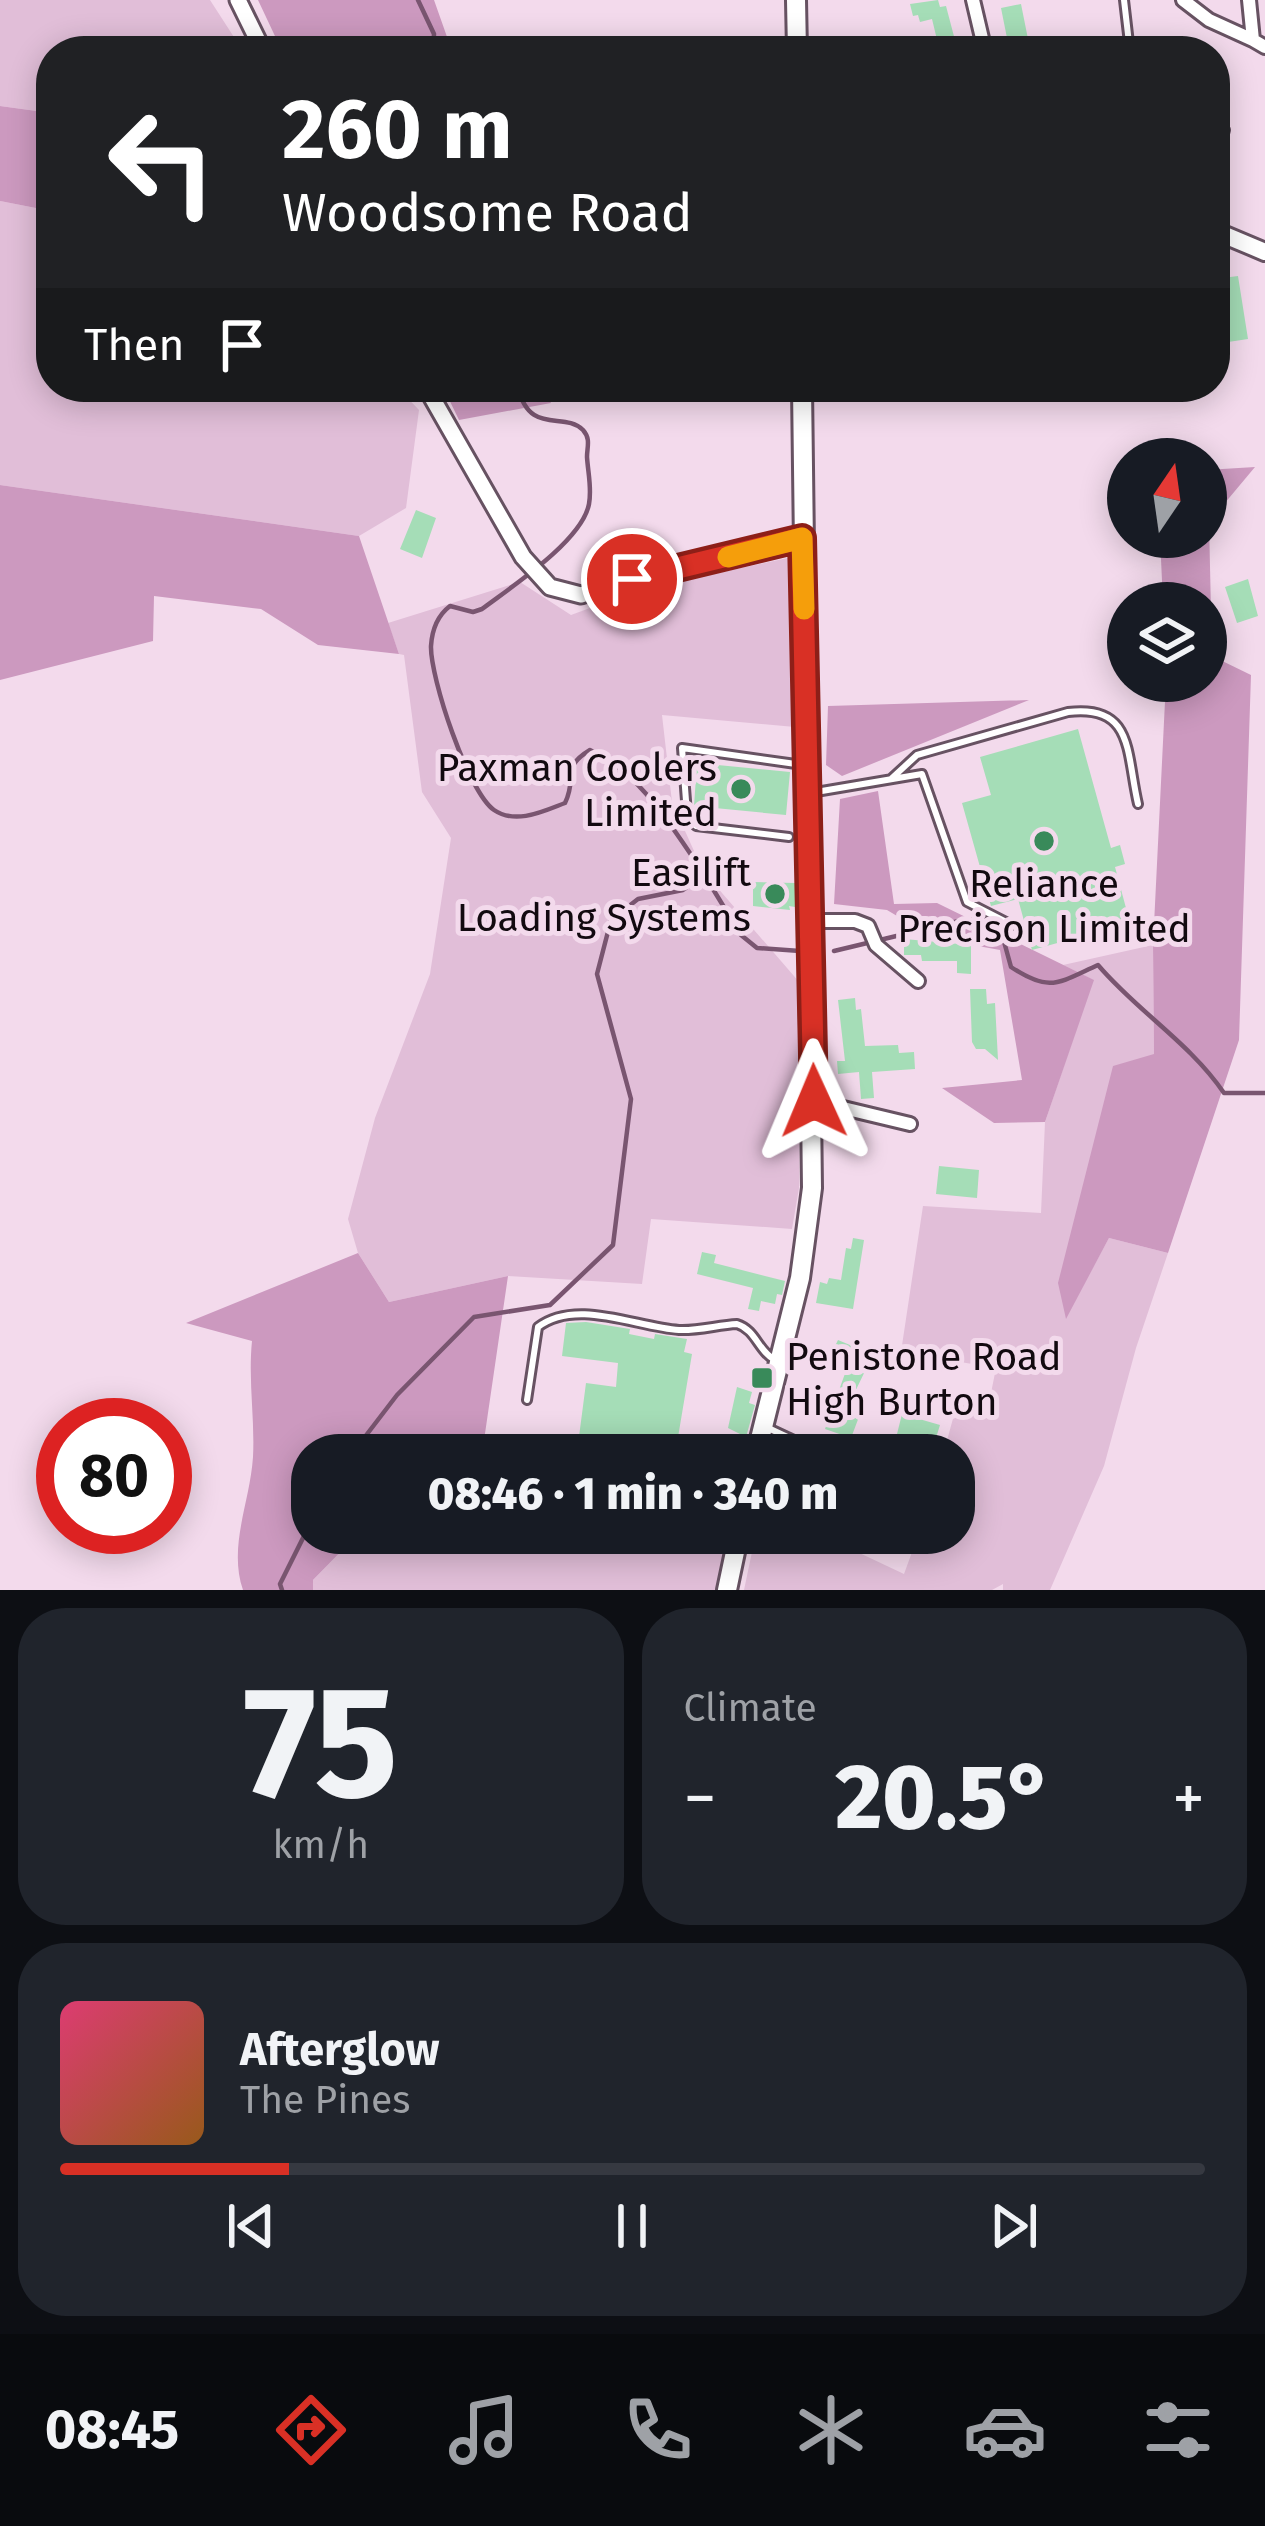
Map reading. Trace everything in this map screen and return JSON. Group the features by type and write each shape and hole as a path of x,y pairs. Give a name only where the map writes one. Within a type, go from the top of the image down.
{"highway":[{"path":"796,0 797,36"},
{"path":"761,1434 800,1278 812,1188 802,402"},
{"path":"727,1590 735,1554"}],"main road":[{"path":"1230,237 1265,252"}],"street":[{"path":"238,0 256,36"},
{"path":"973,0 981,36"},
{"path":"1183,0 1209,20 1259,44"},
{"path":"1249,0 1259,44"},
{"path":"435,402 523,557 543,581 572,595 802,538"},
{"path":"810,921 855,921 868,926 873,942 918,981"},
{"path":"814,1101 910,1124"}],"lane":[{"path":"1124,0 1129,36"},
{"path":"891,779 917,755 1090,709 1109,714 1119,725 1138,805"},
{"path":"790,837 695,826 687,814 682,748 806,766"},
{"path":"806,793 922,774 967,902 1012,925"},
{"path":"527,1400 538,1327 551,1316 579,1315 683,1331 737,1324 778,1361"},
{"path":"763,1426 781,1434"}],"shaded area":[{"path":"0,0 210,0 233,36 36,36 36,111 0,106"},
{"path":"258,0 434,0 447,36 275,36"},
{"path":"0,106 36,111 36,208 0,201"},
{"path":"0,201 36,208 36,402 411,402 419,410 406,508 359,536 0,485"},
{"path":"450,402 551,403 459,420"},
{"path":"1255,467 1227,500 1227,469"},
{"path":"0,485 359,536 399,654 318,645 261,609 154,596 153,641 0,680"},
{"path":"792,557 795,727 662,715 672,802 703,871 800,983 799,1188 792,1229 651,1219 642,1284 508,1276 389,1302 358,1253 348,1219 375,1118 430,974 451,838 422,792 404,655 399,654 388,623 520,582 571,615 636,591"},
{"path":"1161,558 1210,558 1210,582 1162,582"},
{"path":"1227,663 1251,675 1239,1040 1168,1253 1109,1238 1066,1319 1058,1283 1113,1066 1154,1054 1153,945 1165,702 1227,702"},
{"path":"1029,700 842,776 826,765 828,706"},
{"path":"878,791 894,904 937,903 1094,980 1045,1122 994,1123 942,1088 1022,1080 1000,950 934,938 887,910 834,904 840,799"},
{"path":"1153,945 1154,1054 1066,1317 1109,1238 1168,1253 1104,1466 1050,1590 1003,1590 1003,1584 992,1590 744,1590 752,1554 862,1554 904,1574 911,1554 975,1554 975,1434 949,1434 957,1404 988,1408 996,1368 901,1352 923,1206 1041,1213 1045,1122 1093,980 1063,965"},
{"path":"358,1253 389,1302 508,1276 485,1434 291,1434 291,1554 338,1554 313,1580 313,1590 243,1590 238,1557 253,1457 252,1341 186,1323"},
{"path":"338,1554 726,1554 718,1590 313,1590 313,1580"}],"building":[{"path":"938,0 940,7 946,6 954,36 936,36 932,19 920,22 910,4"},
{"path":"1021,4 1027,36 1007,36 1001,8"},
{"path":"1238,276 1248,339 1230,342 1230,277"},
{"path":"416,510 436,518 422,558 400,549"},
{"path":"623,541 631,559 595,577 589,565 595,562 591,554"},
{"path":"1248,579 1258,616 1237,623 1227,586"},
{"name":"Reliance Precison Limited","path":"1078,729 1111,848 1120,845 1125,864 1115,867 1130,923 1032,950 1018,899 991,906 962,803 991,795 980,757"},
{"name":"Paxman Coolers Limited","path":"697,763 790,772 786,815 694,806"},
{"name":"Easilift Loading Systems","path":"753,882 795,883 795,907 753,906"},
{"path":"904,939 971,945 971,974 957,973 957,961 922,961 921,955 904,955"},
{"path":"970,989 986,989 987,1004 995,1003 998,1060 972,1042"},
{"path":"855,998 856,1010 861,1009 865,1046 898,1045 899,1053 914,1052 915,1069 872,1072 874,1098 861,1099 859,1072 838,1074 837,1061 845,1061 838,1000"},
{"path":"939,1166 979,1170 977,1198 936,1194"},
{"path":"853,1238 864,1240 853,1309 816,1303 820,1282 841,1280 846,1248 851,1249"},
{"path":"702,1252 716,1255 714,1263 785,1281 782,1295 777,1294 775,1304 761,1301 759,1311 748,1309 753,1288 697,1274"},
{"path":"566,1323 630,1329 629,1334 654,1339 655,1334 687,1339 684,1352 692,1354 679,1434 579,1434 586,1383 616,1387 618,1363 562,1356"},
{"path":"838,1340 874,1355 863,1359 866,1369 853,1396 865,1401 853,1434 825,1429 847,1368 832,1352"},
{"path":"737,1387 752,1392 749,1403 755,1405 747,1434 728,1428"},
{"path":"902,1414 940,1425 937,1434 897,1434"}],"waterway":[{"path":"418,0 434,36"},
{"path":"367,1434 397,1395 474,1317 550,1305 613,1245 631,1099 597,974 611,920 638,899 683,890 705,875 641,788 590,750 572,768 565,803 511,816 494,810 484,799 452,733 432,661 439,619 450,606 473,612 482,609 527,576 573,533 589,504 585,433 575,425 538,417 523,402"},
{"path":"705,876 741,935 757,948 800,951"},
{"path":"834,951 986,918 1003,938 1011,967 1045,983 1098,965 1195,1058 1224,1093 1265,1093"},
{"path":"282,1590 280,1584 295,1554"}],"slow traffic":[{"path":"728,557 802,538 804,609"}],"place":[{"name":"Paxman Coolers Limited","path":"741,789"},
{"name":"Reliance Precison Limited","path":"1044,841"},
{"name":"Easilift Loading Systems","path":"775,894"},
{"name":"Penistone Road High Burton","path":"762,1378"}],"route":[{"path":"632,579 802,538 814,1101"}]}
